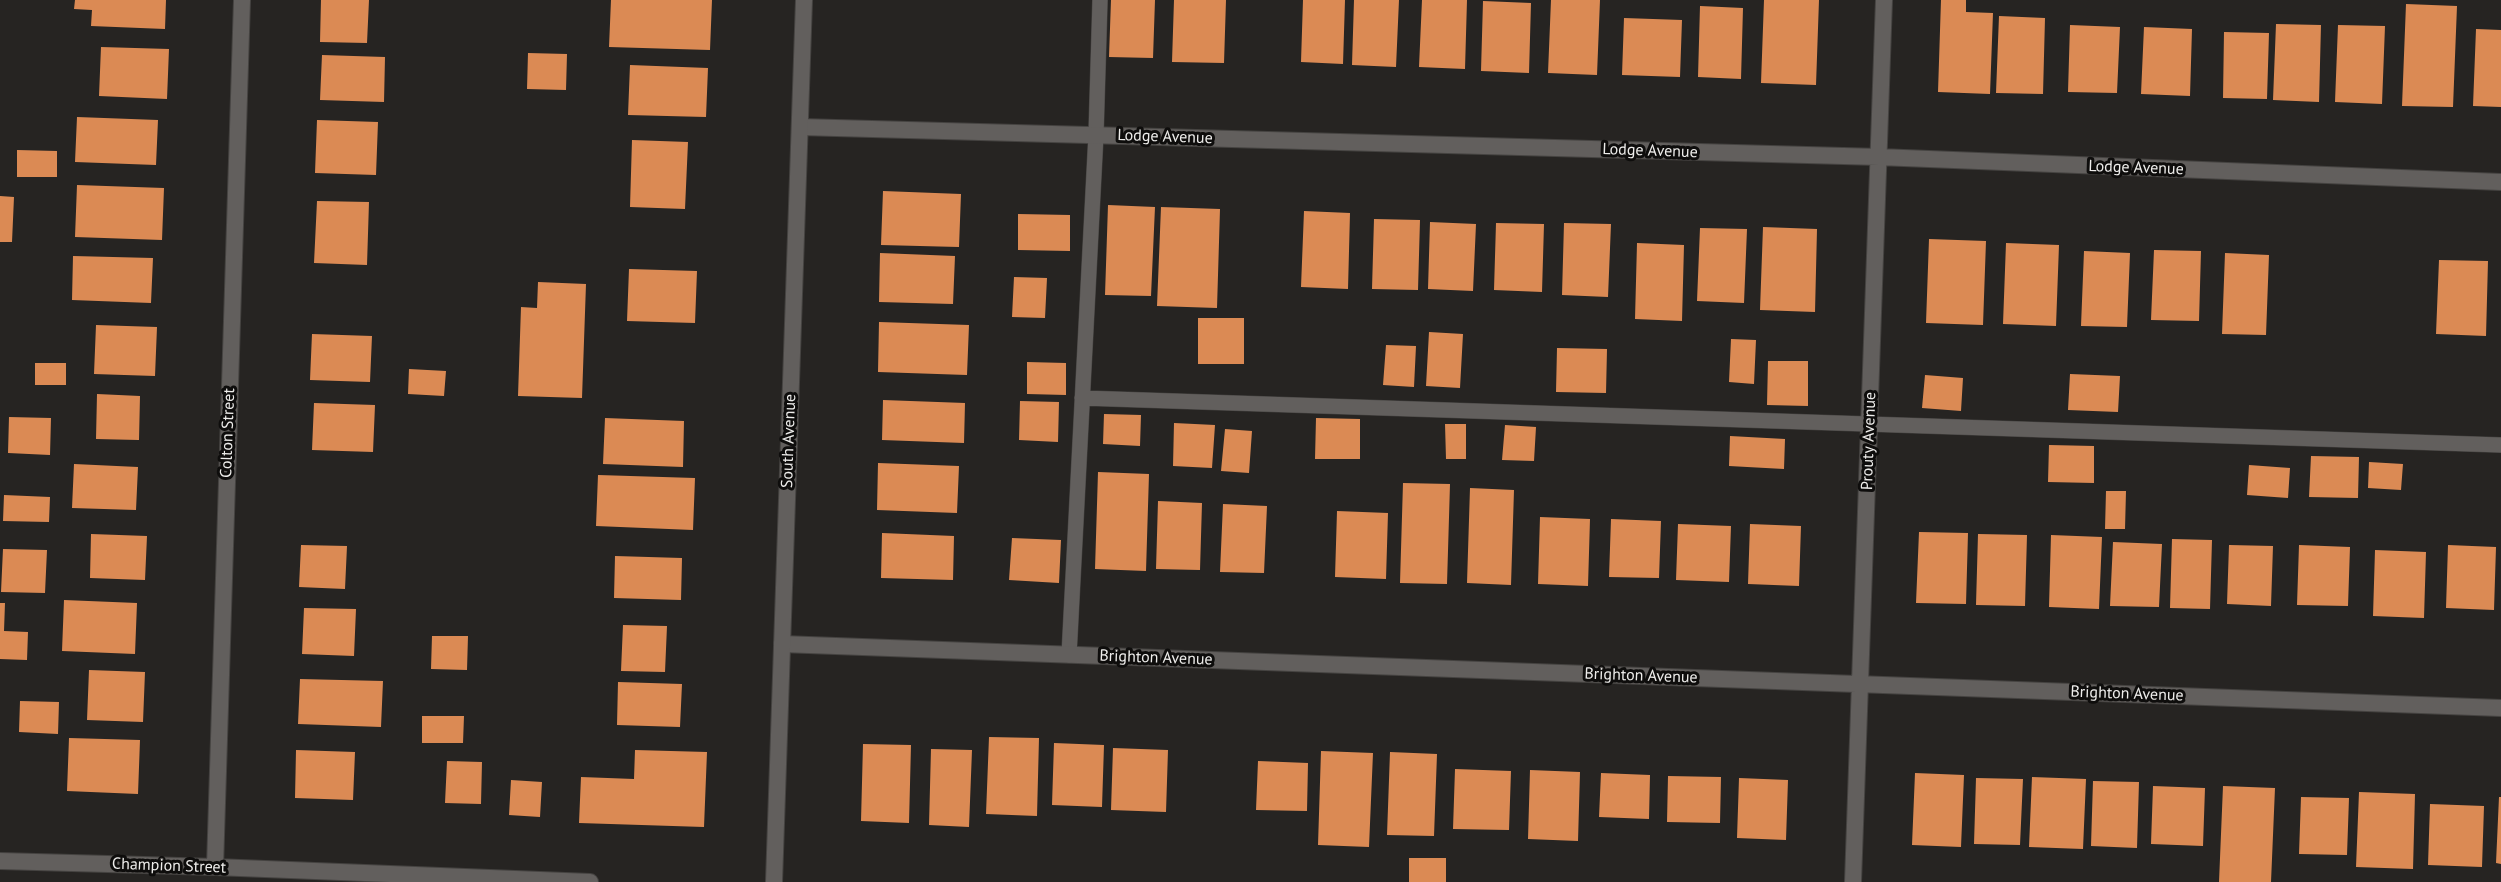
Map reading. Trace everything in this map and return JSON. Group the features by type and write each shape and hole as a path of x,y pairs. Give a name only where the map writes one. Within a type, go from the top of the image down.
{"street":[{"name":"Colton Street","path":"215,867 242,0"},
{"name":"South Avenue","path":"774,882 804,0"},
{"name":"Prouty Avenue","path":"1853,882 1884,0"},
{"name":"Lodge Avenue","path":"800,127 1879,158 2501,182"},
{"name":"Brighton Avenue","path":"782,644 2501,708"},
{"name":"Champion Street","path":"0,861 590,882"}],"lane":[{"path":"1069,655 1096,135 1100,0"},
{"path":"1082,398 2501,445"}],"building":[{"path":"75,0 166,0 165,29 91,26 92,10 74,9"},
{"path":"321,0 369,0 367,43 320,42"},
{"path":"611,0 712,0 710,50 609,47"},
{"path":"1111,0 1155,0 1153,58 1109,57"},
{"path":"1174,0 1226,0 1224,63 1172,62"},
{"path":"1303,0 1345,0 1343,64 1301,62"},
{"path":"1354,0 1399,0 1396,67 1352,65"},
{"path":"1422,0 1467,0 1465,69 1419,67"},
{"path":"1551,0 1600,0 1597,75 1548,73"},
{"path":"1764,0 1819,0 1816,85 1761,83"},
{"path":"1941,0 1966,0 1966,12 1993,13 1990,94 1938,92"},
{"path":"1483,1 1531,3 1529,73 1481,71"},
{"path":"2406,4 2457,6 2453,107 2402,106"},
{"path":"1700,6 1743,8 1741,79 1698,77"},
{"path":"1999,16 2045,18 2043,94 1996,93"},
{"path":"1624,18 1682,20 1680,77 1622,75"},
{"path":"2276,24 2321,25 2319,102 2273,100"},
{"path":"2070,25 2120,27 2117,93 2068,92"},
{"path":"2338,25 2385,26 2382,104 2335,102"},
{"path":"2144,27 2192,29 2190,96 2141,94"},
{"path":"2476,29 2501,30 2501,107 2473,106"},
{"path":"2224,32 2269,33 2267,99 2223,98"},
{"path":"101,47 169,49 167,99 99,96"},
{"path":"528,53 567,54 566,90 527,89"},
{"path":"322,55 385,57 384,102 320,100"},
{"path":"630,65 708,68 706,117 628,115"},
{"path":"77,117 158,120 156,165 75,162"},
{"path":"317,120 378,122 376,175 315,173"},
{"path":"632,140 688,142 685,209 630,207"},
{"path":"17,150 57,151 57,177 17,177"},
{"path":"77,185 164,188 162,240 75,237"},
{"path":"883,191 961,194 959,247 881,245"},
{"path":"0,196 14,197 12,242 0,242"},
{"path":"317,201 369,202 367,265 314,263"},
{"path":"1108,205 1155,207 1151,296 1105,295"},
{"path":"1161,207 1220,209 1217,308 1157,306"},
{"path":"1304,211 1350,213 1348,289 1301,287"},
{"path":"1018,214 1070,215 1070,251 1018,250"},
{"path":"1374,219 1420,220 1418,290 1372,289"},
{"path":"1430,222 1476,224 1473,291 1428,289"},
{"path":"1496,223 1544,224 1542,292 1494,290"},
{"path":"1564,223 1611,224 1608,297 1562,295"},
{"path":"1763,227 1817,229 1815,312 1760,310"},
{"path":"1700,228 1747,229 1744,303 1697,301"},
{"path":"1929,239 1986,241 1983,325 1926,323"},
{"path":"1637,243 1684,245 1682,321 1635,319"},
{"path":"2006,243 2059,245 2056,326 2003,324"},
{"path":"2154,250 2201,251 2199,321 2151,320"},
{"path":"2084,251 2130,253 2127,327 2081,326"},
{"path":"880,253 955,256 953,304 879,302"},
{"path":"2225,253 2269,255 2266,335 2222,334"},
{"path":"73,256 153,258 151,303 72,300"},
{"path":"2439,260 2488,261 2486,336 2436,334"},
{"path":"629,269 697,271 695,323 627,321"},
{"path":"1014,277 1047,278 1045,318 1012,317"},
{"path":"538,282 586,284 582,398 518,396 521,307 537,308"},
{"path":"1198,318 1244,318 1244,364 1198,364"},
{"path":"879,322 969,325 967,375 878,372"},
{"path":"96,325 157,327 155,376 94,374"},
{"path":"1429,332 1463,334 1460,388 1426,386"},
{"path":"312,334 372,336 370,382 310,380"},
{"path":"1731,339 1756,340 1754,384 1729,382"},
{"path":"1386,345 1416,346 1414,387 1383,385"},
{"path":"1557,348 1607,349 1606,393 1556,392"},
{"path":"1768,361 1808,361 1808,406 1767,405"},
{"path":"1027,362 1066,363 1066,395 1027,394"},
{"path":"35,363 66,363 66,385 35,385"},
{"path":"409,369 446,371 444,396 408,394"},
{"path":"2070,374 2120,376 2118,412 2068,410"},
{"path":"1925,375 1963,378 1961,411 1922,408"},
{"path":"97,394 140,396 139,440 96,439"},
{"path":"883,400 965,403 964,443 882,440"},
{"path":"1020,401 1059,402 1058,442 1019,440"},
{"path":"314,403 375,405 373,452 312,450"},
{"path":"1104,414 1141,415 1140,446 1103,444"},
{"path":"9,417 51,418 50,455 8,453"},
{"path":"605,418 684,421 683,467 603,464"},
{"path":"1316,418 1360,419 1360,459 1315,459"},
{"path":"1174,423 1215,425 1212,468 1173,466"},
{"path":"1445,424 1466,424 1466,459 1446,459"},
{"path":"1505,425 1536,427 1534,461 1502,460"},
{"path":"1225,429 1252,431 1249,473 1221,471"},
{"path":"1730,436 1785,439 1784,469 1729,466"},
{"path":"2049,445 2094,446 2094,483 2048,482"},
{"path":"2311,456 2359,457 2358,498 2309,497"},
{"path":"2369,462 2403,464 2401,490 2368,488"},
{"path":"878,463 959,466 957,513 877,510"},
{"path":"74,464 138,467 136,510 72,508"},
{"path":"2249,465 2290,468 2288,498 2247,495"},
{"path":"1098,472 1149,474 1146,571 1095,569"},
{"path":"598,475 695,478 693,530 596,526"},
{"path":"1403,483 1450,484 1447,584 1400,583"},
{"path":"1470,488 1514,490 1511,585 1467,583"},
{"path":"2106,491 2126,491 2125,529 2105,529"},
{"path":"4,495 50,497 49,522 3,521"},
{"path":"1158,501 1202,503 1200,570 1156,569"},
{"path":"1223,504 1267,506 1264,573 1220,572"},
{"path":"1337,511 1388,513 1386,579 1335,577"},
{"path":"1540,517 1590,519 1588,586 1538,584"},
{"path":"1611,519 1661,521 1659,578 1609,577"},
{"path":"1678,524 1731,526 1729,582 1676,580"},
{"path":"1750,524 1801,526 1799,586 1748,584"},
{"path":"1919,532 1968,533 1966,604 1916,603"},
{"path":"882,533 954,536 953,580 881,578"},
{"path":"91,534 147,536 145,580 90,578"},
{"path":"1978,534 2027,535 2025,606 1976,605"},
{"path":"2051,535 2102,537 2099,609 2049,607"},
{"path":"1012,538 1061,540 1059,583 1009,580"},
{"path":"2172,539 2212,540 2210,609 2170,608"},
{"path":"2113,542 2162,544 2159,607 2110,606"},
{"path":"301,545 347,546 345,589 299,587"},
{"path":"2229,545 2273,546 2271,606 2227,604"},
{"path":"2299,545 2350,547 2348,606 2297,605"},
{"path":"2448,545 2496,547 2494,610 2446,608"},
{"path":"3,549 47,550 45,593 1,592"},
{"path":"2375,550 2426,552 2424,618 2373,616"},
{"path":"615,556 682,558 681,600 614,598"},
{"path":"64,600 137,603 135,654 62,651"},
{"path":"0,603 5,603 4,631 28,632 27,660 0,659"},
{"path":"304,608 356,609 354,656 302,654"},
{"path":"623,625 667,626 665,672 621,671"},
{"path":"432,636 468,636 467,670 431,669"},
{"path":"89,670 145,672 143,722 87,720"},
{"path":"300,679 383,681 381,727 298,724"},
{"path":"618,682 682,684 680,727 617,725"},
{"path":"20,701 59,702 58,734 19,732"},
{"path":"422,716 464,716 463,743 422,743"},
{"path":"989,737 1039,738 1037,816 986,814"},
{"path":"69,738 140,740 138,794 67,791"},
{"path":"1054,743 1104,745 1102,807 1052,805"},
{"path":"863,744 911,745 909,823 861,821"},
{"path":"1113,748 1168,750 1166,812 1111,810"},
{"path":"931,749 972,750 969,827 929,825"},
{"path":"296,750 355,752 353,800 295,798"},
{"path":"635,750 707,752 704,827 579,823 581,777 634,779"},
{"path":"1321,751 1373,753 1369,847 1318,845"},
{"path":"1390,752 1437,754 1434,836 1387,835"},
{"path":"447,761 482,762 481,804 445,803"},
{"path":"1258,761 1308,763 1307,811 1256,810"},
{"path":"1455,769 1511,771 1509,830 1453,829"},
{"path":"1530,770 1580,772 1578,841 1528,839"},
{"path":"1601,773 1650,775 1649,819 1599,817"},
{"path":"1915,773 1964,775 1961,847 1912,845"},
{"path":"1668,776 1721,777 1720,823 1667,822"},
{"path":"2032,777 2086,779 2083,849 2029,847"},
{"path":"1739,778 1788,780 1786,840 1737,838"},
{"path":"1976,778 2023,779 2020,845 1974,844"},
{"path":"511,780 542,782 540,817 509,815"},
{"path":"2093,781 2139,782 2137,848 2091,846"},
{"path":"2153,786 2205,788 2203,846 2151,844"},
{"path":"2223,786 2275,788 2271,882 2219,882"},
{"path":"2359,792 2415,794 2413,869 2356,867"},
{"path":"2301,797 2349,798 2347,855 2299,854"},
{"path":"2499,797 2501,797 2501,864 2496,863"},
{"path":"2430,804 2484,806 2482,867 2428,865"},
{"path":"1409,858 1446,858 1446,882 1409,882"}]}
